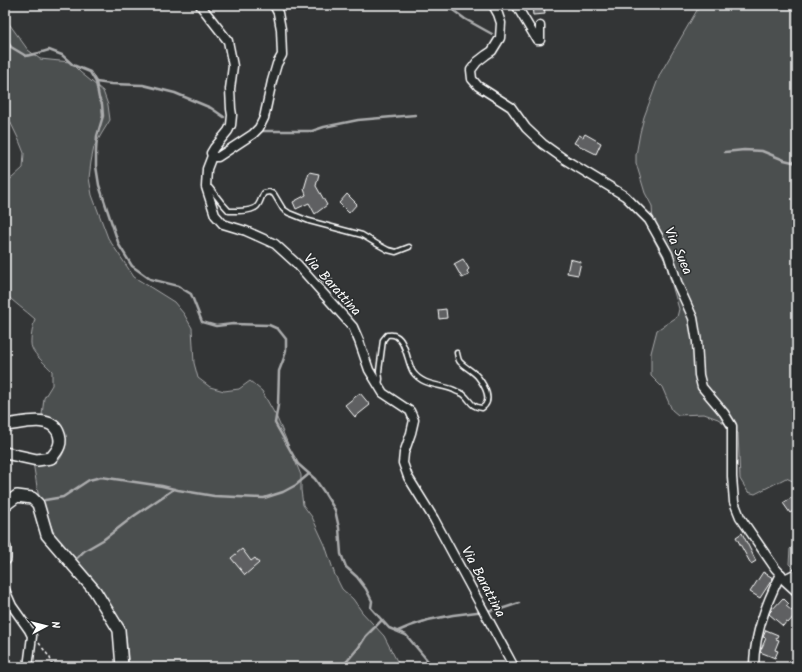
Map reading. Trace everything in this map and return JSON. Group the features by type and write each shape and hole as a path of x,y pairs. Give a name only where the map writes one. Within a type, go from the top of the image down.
{"street":[{"name":"Via Barattina","path":"200,5 228,41 233,66 230,89 232,115 231,125 211,153 212,156 207,168 206,187 215,215 223,224 246,231 274,244 297,264 353,327 369,370 383,393 410,411 414,420 404,453 403,463 408,477 434,519 514,667"},
{"path":"212,156 214,158 218,157 246,139 259,128 264,118 272,81 277,64 282,55 281,29 278,13 274,5"},
{"name":"Via Suea","path":"492,5 498,14 501,24 500,38 492,50 477,62 471,70 472,79 478,86 511,107 526,128 543,144 564,159 625,196 649,220 668,254 678,285 693,318 697,342 699,375 702,387 724,413 732,426 732,477 734,502 740,517 774,568 783,577"},
{"path":"516,5 537,40 540,40 540,26"},
{"path":"5,425 15,425 34,421 48,423 57,430 61,438 58,449 51,458 37,460 5,453"},
{"path":"5,505 17,496 32,498 38,504 47,535 95,591 119,630 122,667"},
{"path":"5,548 5,559"},
{"path":"754,667 757,639 763,613 771,594 783,577 797,576"},
{"path":"783,577 797,590"},
{"path":"5,590 12,606 32,636 28,667"}],"lane":[{"path":"206,187 210,188 229,211 256,208 264,193 269,192 274,194 283,209 309,221 362,235 388,250 396,252 410,247"},
{"path":"379,386 379,371 383,340 387,335 394,335 400,339 413,371 419,378 426,383 450,388 463,394 472,406 482,408 486,405 488,399 485,389 478,378 459,361 457,353"}],"path":[{"path":"32,636 41,645 50,658 53,667"}],"shaded area":[{"path":"700,5 797,5 797,483 786,478 755,494 748,492 740,479 738,433 718,419 704,414 678,415 672,410 662,387 651,376 651,353 657,330 677,317 679,309 665,261 654,240 652,206 645,193 636,163 636,155 644,117 660,74"},
{"path":"5,18 28,50 40,59 70,62 103,91 108,105 110,120 94,147 89,178 92,195 108,238 134,277 174,302 184,314 192,328 194,363 198,378 210,387 224,391 239,389 250,381 262,391 277,418 301,475 303,505 312,517 325,545 335,575 342,589 353,599 362,612 384,636 400,667 129,667 126,636 112,611 55,536 38,493 33,462 47,464 55,463 64,452 65,441 63,431 58,425 42,415 44,398 52,385 52,371 33,351 31,345 32,330 35,319 5,293 5,180 12,178 23,168 24,153 5,111"},
{"path":"797,542 797,570 795,570 789,564 790,549"}],"building":[{"path":"532,5 544,5 545,14 533,15"},
{"path":"585,134 601,143 596,154 574,143 579,135 583,137"},
{"path":"309,172 319,174 316,186 327,205 315,214 309,203 296,209 293,202 306,195 304,189"},
{"path":"347,194 357,204 349,213 339,203"},
{"path":"463,259 469,269 467,271 469,275 462,278 454,264"},
{"path":"570,259 581,262 578,275 567,273"},
{"path":"325,273 333,280 327,286 319,279"},
{"path":"446,309 447,318 439,319 438,310"},
{"path":"360,393 370,405 355,417 345,405"},
{"path":"797,494 797,509 790,513 783,503"},
{"path":"742,533 756,561 751,564 736,537"},
{"path":"242,549 251,561 255,558 259,563 245,575 231,558"},
{"path":"763,572 773,578 760,598 750,592"},
{"path":"783,598 789,604 786,606 796,614 783,626 769,614"},
{"path":"766,630 778,635 776,639 779,640 775,650 778,651 775,658 760,652 766,638 763,637"}],"waterway":[{"path":"446,5 465,19 492,34"},
{"path":"5,38 11,47 26,56 49,50 62,55 73,65 90,72 96,82 99,98 102,104 103,116 97,136 96,151 96,166 99,185 119,245 132,266 150,279 178,286 191,294 202,322 216,326 233,324 269,325 278,329 286,339 286,350 279,371 278,405 275,423 298,464 315,479 335,510 339,528 341,554 346,567 357,577 366,589 372,601 371,608 389,628 406,635 433,667"},
{"path":"96,82 143,85 175,93 211,108 224,117"},
{"path":"261,131 312,131 358,120 415,115"},
{"path":"725,152 744,150 762,151 784,160 797,163"},
{"path":"45,500 63,497 89,480 101,477 162,486 214,496 264,498 283,492 296,485 309,474"},
{"path":"77,558 84,551 103,540 134,516 174,489"},
{"path":"398,631 428,620 453,615 501,609 519,603"},
{"path":"342,667 366,636 382,620"}]}
